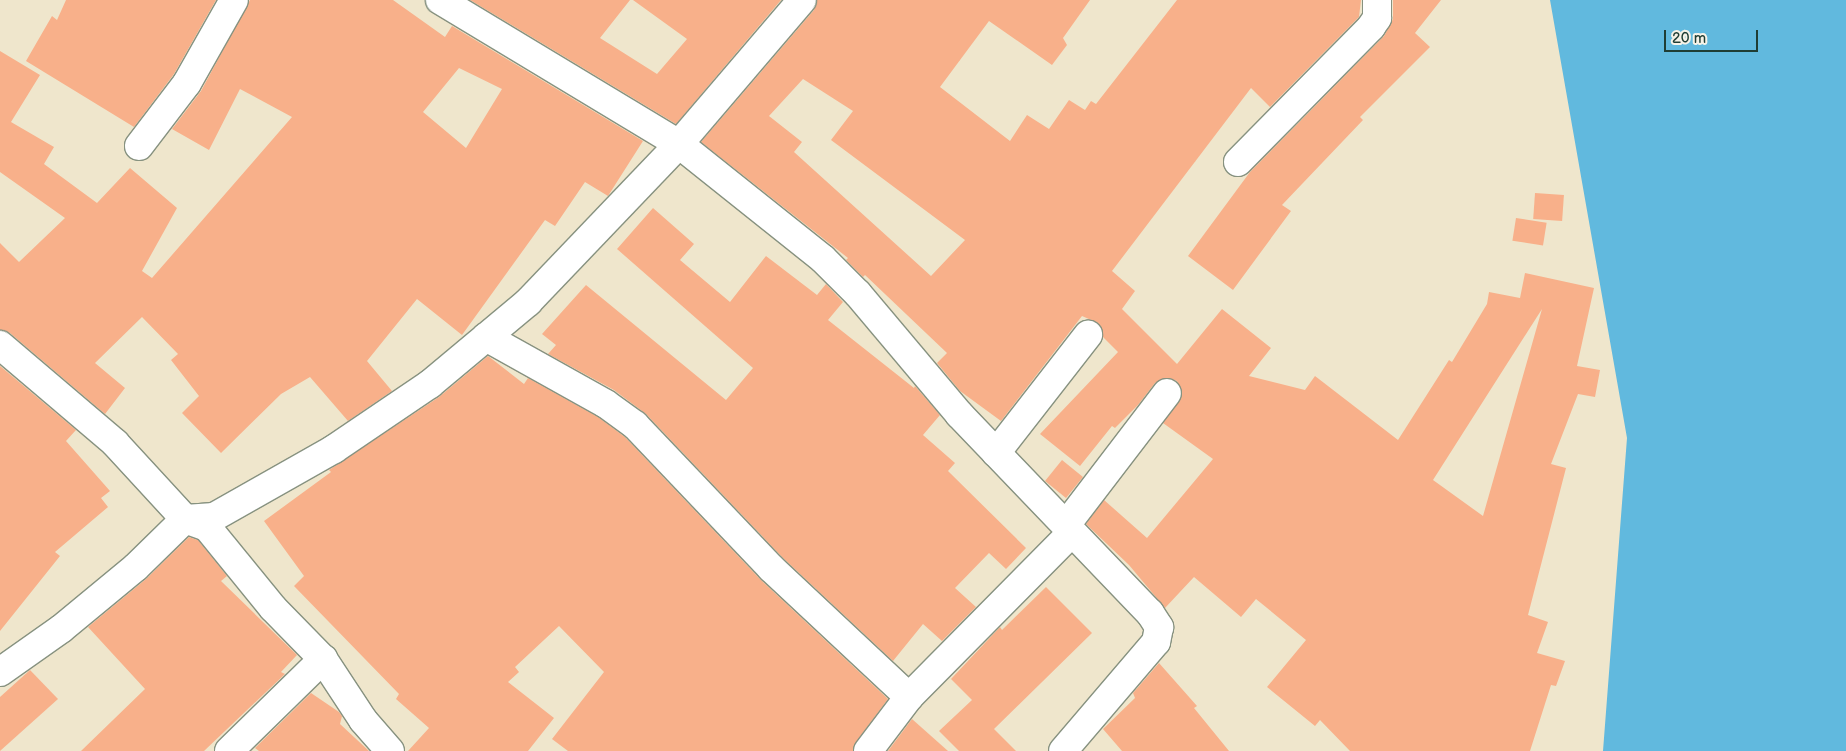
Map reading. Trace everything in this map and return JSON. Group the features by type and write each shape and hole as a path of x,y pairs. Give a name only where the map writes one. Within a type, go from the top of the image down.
{"street":[{"path":"139,146 187,83 234,0"},
{"path":"440,0 679,144 823,259 858,294 959,414 1150,613 1159,627 1156,642 1063,751"},
{"path":"0,672 61,629 129,574 185,519 214,517 334,449 430,384 528,302 679,144 802,0"},
{"path":"1238,162 1371,28 1377,18 1378,0"},
{"path":"996,453 1088,334"},
{"path":"486,337 606,404 635,425 771,568 909,697"},
{"path":"0,345 114,443 185,519 207,527 273,608 323,659 363,720 390,751"},
{"path":"868,751 909,697 1069,528 1167,393"},
{"path":"229,751 323,659"}],"water":[{"path":"1550,0 1846,0 1846,751 1603,751 1627,438"}],"building":[{"path":"66,0 216,0 174,74 134,127 26,61 52,16 57,20"},
{"path":"250,0 393,0 445,37 452,26 643,141 608,196 585,182 555,226 545,220 462,335 417,299 367,361 392,391 348,421 310,377 281,394 221,453 182,413 199,396 171,360 178,354 142,317 95,363 125,388 105,414 10,333 0,330 0,243 19,262 65,218 0,172 0,51 40,75 11,122 54,147 44,164 97,203 130,168 177,208 142,271 152,278 292,117 240,89 209,150 172,129 201,91","holes":["459,68 502,89 466,148 423,112"]},
{"path":"470,0 630,0 600,38 657,74 687,39 633,0 781,0 676,124"},
{"path":"817,0 1090,0 1063,38 1067,45 1052,65 989,21 940,87 1010,141 1027,115 1049,129 1069,100 1085,110 1091,101 1096,104 1177,0 1361,0 1359,17 1270,107 1251,88 1112,271 1135,291 1122,309 1177,364 1222,309 1271,348 1249,376 1305,390 1315,376 1398,440 1449,360 1452,362 1487,304 1489,292 1520,298 1525,273 1594,288 1577,366 1600,370 1595,397 1578,394 1551,464 1566,468 1528,615 1548,622 1537,653 1565,661 1556,686 1551,685 1530,751 1350,751 1320,720 1315,726 1267,687 1306,640 1256,599 1241,617 1194,577 1165,608 1129,565 1086,524 1104,500 1147,538 1213,459 1163,423 1182,395 1177,381 1169,378 1155,383 1138,405 1115,428 1112,426 1080,466 1040,434 1118,352 1103,337 1098,323 1082,316 1001,421 960,391 937,363 947,353 865,275 863,277 846,260 848,258 701,142 814,10","holes":["803,79 853,111 831,140 965,240 931,276 794,152 802,142 769,116","1542,309 1483,516 1433,480"]},
{"path":"1393,0 1441,0 1415,33 1430,47 1360,117 1363,120 1282,205 1291,211 1233,290 1188,256 1250,172 1384,36 1393,19"},
{"path":"1535,193 1564,195 1562,221 1533,219"},
{"path":"653,208 694,244 680,260 730,302 766,256 817,295 826,284 843,302 828,320 914,388 915,386 940,415 923,435 955,463 948,471 1026,548 1006,569 989,553 955,588 976,607 942,641 923,624 893,661 782,557 646,414 614,390 548,354 556,345 542,334 586,285 726,400 753,368 617,249"},
{"path":"1516,218 1547,223 1543,246 1512,241"},
{"path":"488,356 524,384 528,378 598,417 625,437 760,579 888,699 856,742 853,751 568,751 552,739 604,672 559,626 515,667 519,672 508,682 554,718 528,751 408,751 429,728 396,699 399,694 294,586 304,576 264,521 331,472 329,470 439,397"},
{"path":"0,366 76,430 66,441 110,491 101,498 108,507 55,552 60,556 0,631"},
{"path":"1062,460 1083,477 1066,498 1045,481"},
{"path":"189,537 198,540 227,576 221,581 297,655 281,672 285,674 204,751 81,751 145,689 88,627 146,579"},
{"path":"1046,587 1092,633 994,729 1016,751 959,751 939,731 972,700 951,679 1000,627 1002,630"},
{"path":"1159,663 1197,706 1194,708 1229,751 1122,751 1103,729 1135,698 1133,693"},
{"path":"30,670 58,699 0,751 0,697"},
{"path":"311,693 339,712 342,716 340,724 369,751 259,751 255,748"},
{"path":"912,719 948,751 888,751"}]}
